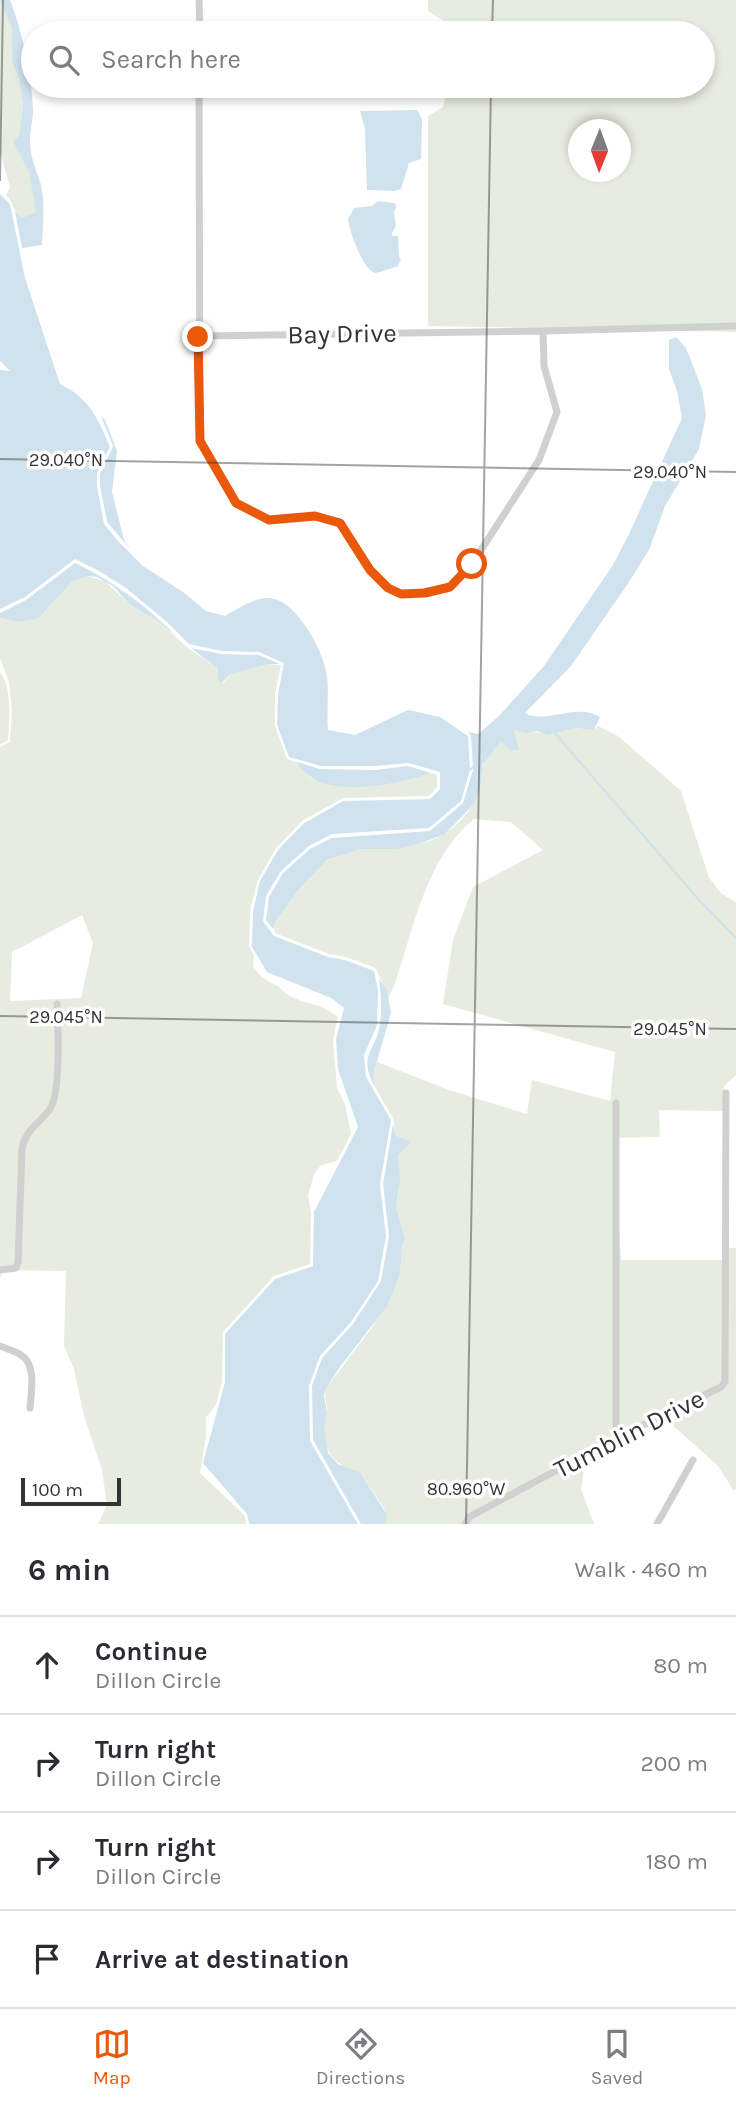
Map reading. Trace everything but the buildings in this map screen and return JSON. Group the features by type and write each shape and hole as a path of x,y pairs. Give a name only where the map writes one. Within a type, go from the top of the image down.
{"street":[{"path":"199,0 200,21"},
{"path":"199,98 200,441 236,503 269,520 315,516 340,523 370,570 388,588 401,594 425,593 450,587 472,564 539,460 557,412 544,366 543,331"},
{"name":"Bay Drive","path":"198,337 736,326"},
{"path":"0,1270 16,1268 18,1262 24,1136 51,1108 56,1092 57,1003"},
{"name":"Tumblin Drive","path":"465,1524 468,1517 615,1439 721,1387 725,1382 726,1093"},
{"path":"615,1439 616,1103"},
{"path":"0,1346 21,1354 31,1370 30,1408"},
{"path":"657,1524 693,1460"}],"shaded area":[{"path":"0,0 12,29 12,63 18,76 23,105 19,135 13,142 29,173 37,212 22,218 17,213 6,195 10,187 0,152"},
{"path":"428,0 736,0 736,332 428,326 428,116 443,107 445,98 715,98 715,21 442,21 428,11"},
{"path":"88,576 105,581 129,604 156,620 218,669 223,683 231,674 269,664 281,665 275,694 275,726 287,759 297,762 310,778 347,786 376,785 437,774 437,787 429,796 343,798 302,821 276,848 258,880 250,910 249,946 254,955 253,966 257,972 290,996 325,1009 338,1017 333,1040 337,1088 345,1104 351,1134 337,1161 321,1165 314,1174 308,1196 311,1212 310,1264 274,1276 223,1332 222,1382 216,1405 206,1417 206,1437 200,1473 245,1516 246,1524 98,1524 107,1505 102,1470 84,1416 74,1369 64,1346 66,1271 3,1270 0,1278 0,747 10,742 12,711 9,682 0,658 0,618 18,622 38,619 72,582","holes":["82,915 93,943 81,998 10,1001 12,952"]},
{"path":"0,672 9,696 9,715 8,741 0,744"},
{"path":"598,726 618,736 681,791 709,878 722,894 736,902 736,1075 724,1086 725,1111 659,1110 660,1137 613,1138 621,1260 724,1260 726,1248 736,1248 736,1489 734,1491 718,1466 667,1420 580,1455 585,1463 581,1489 594,1524 385,1524 385,1510 360,1472 337,1462 328,1450 324,1434 327,1387 373,1326 400,1274 405,1238 396,1208 399,1188 396,1136 393,1118 375,1087 373,1075 377,1062 449,1090 527,1114 532,1080 610,1101 615,1052 443,1004 453,940 473,887 543,850 511,822 474,819 444,853 424,895 388,999 376,968 329,954 275,933 273,925 299,887 321,865 334,857 348,851 416,845 452,829 475,800 484,764 501,740 511,751 518,744 514,730 554,734 574,728 594,730"}],"water":[{"path":"0,0 10,0 21,34 21,93 12,63 12,29"},
{"path":"22,98 32,98 31,150 41,185 43,215 42,245 22,248 15,211 22,218 36,212 29,173 13,142 19,135"},
{"path":"417,110 422,119 421,159 409,163 401,189 367,190 365,129 360,111"},
{"path":"0,194 10,204 25,278 60,384 85,402 110,447 97,473 97,486 104,524 117,540 143,566 206,611 225,616 258,599 269,598 279,600 297,615 313,638 326,671 328,730 355,735 408,710 440,717 468,736 470,770 461,801 429,828 332,834 309,846 281,871 266,896 263,921 274,936 374,971 378,990 377,1025 364,1055 366,1077 391,1120 380,1184 386,1236 378,1281 351,1322 320,1356 309,1386 310,1441 358,1524 249,1524 247,1514 203,1463 225,1382 225,1334 275,1279 313,1266 314,1212 358,1127 338,1069 336,1039 344,1008 331,998 267,972 252,947 253,911 260,881 278,850 303,824 343,801 430,799 440,789 440,772 409,763 321,766 289,757 277,725 278,694 284,663 259,652 222,651 189,644 126,588 75,559 25,597 0,609 0,370 10,371 0,361"},
{"path":"378,201 395,203 396,226 392,236 398,236 401,259 397,267 376,273 371,271 362,259 348,219 354,208 372,206"},
{"path":"676,337 686,348 702,389 706,415 699,449 665,506 649,550 627,585 571,666 525,713 542,717 571,712 591,713 600,717 594,730 574,728 548,735 537,731 526,733 514,730 519,749 511,751 501,741 483,764 480,790 473,805 445,834 419,844 396,849 360,849 327,860 297,891 273,929 266,920 269,897 283,873 310,849 332,838 430,831 463,803 473,770 471,736 468,732 478,734 499,716 544,666 613,565 629,534 682,418 669,369 669,340"},
{"path":"101,416 117,451 112,492 124,540 130,549 107,522 100,474 113,446"},
{"path":"75,563 129,595 177,637 156,620 129,604 113,586 97,577 88,576 72,582 38,619 18,622 0,618 0,613 26,600"},
{"path":"191,648 222,654 259,655 280,664 269,664 231,674 221,683 218,669"},
{"path":"297,762 320,769 375,770 408,766 431,773 379,785 340,786 322,783 307,775"},
{"path":"379,979 387,990 391,1013 373,1075 375,1087 368,1060 380,1024"},
{"path":"393,1124 396,1136 411,1142 398,1155 400,1179 396,1208 405,1238 400,1274 387,1306 340,1367 324,1395 327,1413 324,1429 328,1453 338,1464 360,1472 387,1515 385,1524 361,1524 313,1440 312,1386 322,1358 353,1324 381,1281 389,1236 383,1184"}],"waterway":[{"path":"554,732 699,900 736,938"},
{"path":"470,770 474,766"}],"route":[{"path":"198,337 200,441 236,503 269,520 315,516 340,523 370,570 388,588 401,594 425,593 450,587 472,564"}]}
